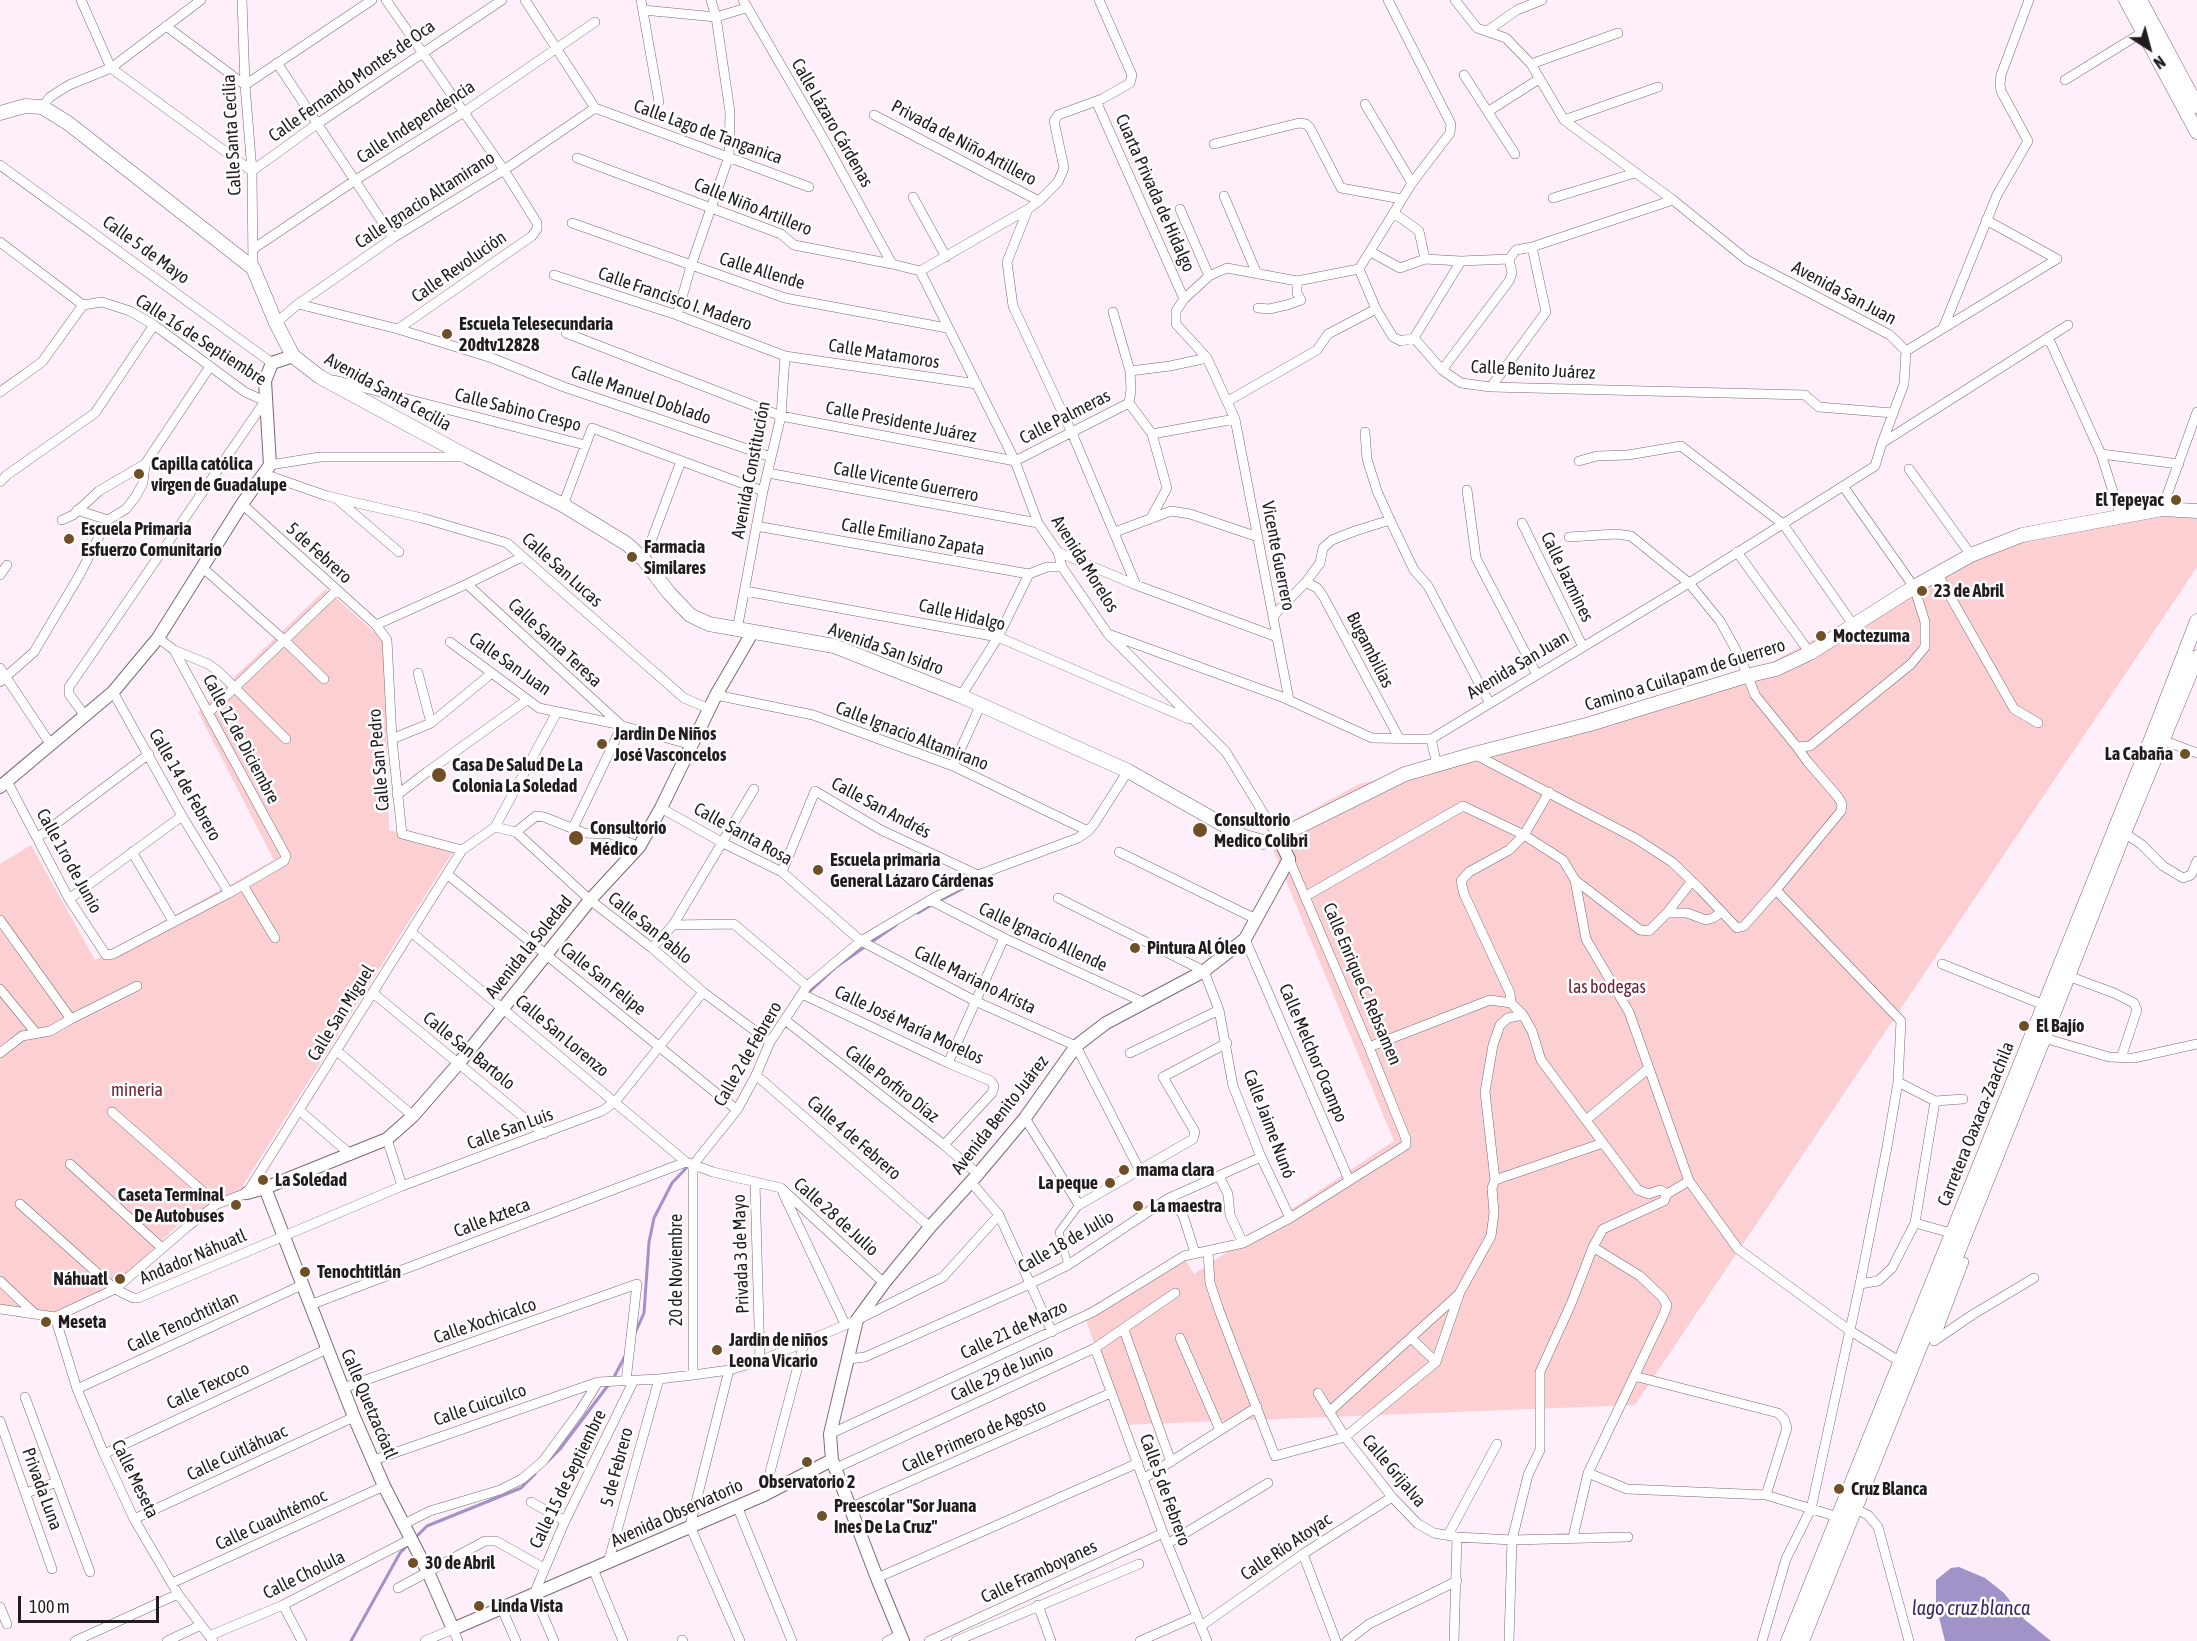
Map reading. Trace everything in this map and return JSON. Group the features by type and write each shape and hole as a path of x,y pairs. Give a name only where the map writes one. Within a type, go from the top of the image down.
{"main road":[{"path":"2126,0 2197,132"},
{"path":"2140,0 2197,106"},
{"path":"1,114 25,106 42,107 68,123 254,268 276,323 293,356"},
{"name":"Avenida Santa Cecilia","path":"293,356 320,377 468,457"},
{"name":"Avenida San Isidro","path":"468,457 563,505 627,544 644,560 669,593 690,615 709,624 834,646 981,704 1128,771 1245,837 1264,842 1278,837"},
{"name":"Camino a Cuilapam de Guerrero","path":"1278,837 1405,774 1590,724 1776,669 1810,653 1937,573 1971,555 2022,535 2162,509 2197,511"},
{"name":"Carretera Oaxaca-Zaachila","path":"1788,1641 2197,621"},
{"name":"Carretera Oaxaca-Zaachila","path":"1802,1641 2124,833 2197,657"}],"street":[{"path":"81,0 111,68 252,171"},
{"path":"42,107 50,98 69,86 111,68 201,0"},
{"path":"166,26 245,85 372,0"},
{"path":"386,0 504,170"},
{"name":"Calle Fernando Montes de Oca","path":"252,171 317,124 502,0"},
{"path":"525,0 595,108"},
{"path":"677,315 691,266 729,156 730,112 716,17 711,0"},
{"path":"920,271 1028,210 1039,201 1058,182 1064,168 1054,121 1058,115 1096,101 1130,83 1132,75 1099,0"},
{"path":"1184,299 1209,276 1227,268 1296,281 1359,269 1371,252 1412,183 1450,133 1451,124 1388,0"},
{"name":"Avenida San Juan","path":"1431,739 1582,645 1689,583 1875,466 1881,443 1904,384 1906,351 1890,335 1747,260 1673,200 1564,120 1531,64 1506,38 1477,28 1455,0"},
{"path":"1487,31 1518,10 1542,0"},
{"path":"1944,326 1997,195 2028,141 2004,98 2000,84 2001,75 2029,0"},
{"name":"Calle Santa Cecilia","path":"244,1 245,85 252,171 254,268"},
{"path":"659,102 642,5 716,17 745,4"},
{"name":"Calle Lázaro Cárdenas","path":"745,4 824,138 892,264"},
{"name":"Calle Independencia","path":"253,249 354,181 464,112 595,22"},
{"path":"2065,80 2143,32"},
{"path":"1531,64 1618,33"},
{"path":"277,63 393,238"},
{"path":"1464,75 1515,154"},
{"path":"1489,111 1539,79"},
{"path":"1564,120 1658,87"},
{"name":"Cuarta Privada de Hidalgo","path":"1096,101 1184,299"},
{"path":"1365,104 1412,183"},
{"name":"Calle Lago de Tanganica","path":"595,108 809,187"},
{"name":"Calle Ignacio Altamirano","path":"276,323 297,304 393,238 504,170 595,108"},
{"name":"Privada de Niño Artillero","path":"874,115 1039,201"},
{"path":"1214,144 1299,123 1306,124 1341,188 1402,199"},
{"name":"Calle Niño Artillero","path":"577,158 781,234 794,245 920,271"},
{"name":"Calle 5 de Mayo","path":"0,165 272,363"},
{"name":"Calle Revolución","path":"398,329 532,236 537,229 537,223 504,170"},
{"path":"1553,198 1635,173"},
{"path":"913,196 946,257"},
{"path":"1224,196 1257,274"},
{"path":"1371,252 1400,268 1425,259 1461,261 1509,259 1516,250 1532,247 1673,200"},
{"path":"1180,209 1209,276"},
{"path":"1028,210 1007,262 1013,306 1072,433 1136,585"},
{"path":"1394,213 1419,231 1425,259"},
{"path":"1906,351 2057,259 1986,220"},
{"name":"Calle Allende","path":"572,223 784,298 947,328"},
{"path":"0,242 83,305 42,362 0,392"},
{"path":"1491,387 1546,312 1532,247"},
{"path":"1442,370 1509,281 1512,273 1509,259"},
{"path":"1359,269 1376,309 1394,337 1401,341 1414,338 1461,261"},
{"name":"Avenida Morelos","path":"920,271 1015,461 1038,523 1058,552 1062,567 1108,634 1226,752 1278,837"},
{"name":"Calle Francisco I. Madero","path":"554,275 677,315 785,356"},
{"path":"1258,308 1278,307 1301,300 1297,293 1296,281"},
{"name":"Vicente Guerrero","path":"1184,299 1176,311 1176,324 1207,358 1235,419 1289,700"},
{"name":"Calle 16 de Septiembre","path":"83,305 102,302 130,311 154,325 209,368 245,392 266,401"},
{"name":"Calle Manuel Doblado","path":"297,304 398,329 492,358 564,387 771,457"},
{"path":"1228,401 1317,350 1328,334 1376,309"},
{"path":"1113,312 1130,371 1129,403 1152,434 1167,488 1151,518"},
{"path":"0,483 7,475 95,412 154,325"},
{"path":"1881,443 2068,325"},
{"name":"Calle Presidente Juárez","path":"566,333 781,416 1015,461"},
{"path":"2048,337 2101,454 2121,517"},
{"name":"Calle Benito Juárez","path":"1414,338 1442,370 1461,383 1491,387 1805,395 1819,407 1893,412"},
{"path":"3,784 112,692 158,638 242,504 267,470 265,381 272,363 293,356"},
{"name":"Calle Matamoros","path":"785,356 978,384"},
{"name":"Avenida Constitución","path":"737,630 763,491 781,416 785,356"},
{"path":"1130,371 1207,358"},
{"path":"62,520 99,491 145,464 209,368"},
{"name":"Calle Sabino Crespo","path":"320,377 585,445 592,428 763,491"},
{"path":"85,716 69,694 69,687 266,401"},
{"name":"Calle Palmeras","path":"1015,461 1129,403"},
{"path":"2162,509 2197,412"},
{"path":"1152,434 1235,419"},
{"path":"1365,432 1367,459 1377,491 1390,520 1414,570 1428,586 1489,702"},
{"path":"563,505 585,445"},
{"path":"1579,461 1597,456 1628,455 1681,446 1783,524 1854,626"},
{"path":"2101,454 2179,464"},
{"path":"267,470 320,457 468,457"},
{"path":"644,560 681,461"},
{"path":"2,680 34,652 80,574 108,520 126,509 136,496 143,483 145,464"},
{"path":"1909,469 1971,555"},
{"name":"Calle San Lucas","path":"267,470 298,488 422,518 507,543 684,698 710,709"},
{"name":"Calle Vicente Guerrero","path":"768,473 1038,523"},
{"path":"1797,747 1810,746 1911,664 1925,647 1925,622 1914,587 1844,486"},
{"path":"1467,490 1476,558 1536,673"},
{"path":"336,498 399,552"},
{"name":"5 de Febrero","path":"242,504 376,625"},
{"path":"77,510 108,520"},
{"path":"1115,532 1172,511 1190,514 1258,537"},
{"path":"1273,616 1306,582 1320,563 1323,548 1332,540 1390,520"},
{"name":"Calle Jazmines","path":"1522,523 1582,645"},
{"name":"Calle Emiliano Zapata","path":"756,526 1029,574 1047,567 1062,567"},
{"name":"Calle Jazmines","path":"1569,537 1616,534 1631,536 1689,583 1720,621 1741,659 1755,695 1842,804 1841,811 1830,826 1744,926 1737,928 1720,913"},
{"path":"1058,552 1136,585 1277,637"},
{"path":"1737,552 1810,653"},
{"path":"376,625 522,557"},
{"path":"0,575 7,565"},
{"path":"203,568 284,640 324,680"},
{"path":"1937,573 2014,709 2038,723"},
{"path":"961,696 998,637 1029,574"},
{"name":"Bugambilias","path":"1306,582 1317,588 1323,596 1399,738"},
{"name":"Calle Santa Teresa","path":"467,584 622,726"},
{"path":"208,713 336,591"},
{"name":"Calle Hidalgo","path":"745,591 998,637 1194,721"},
{"name":"Calle San Pedro","path":"376,625 387,640 392,739 402,834 462,850"},
{"name":"Avenida la Soledad","path":"247,1193 351,1155 387,1139 413,1116 459,1063 590,900 639,847 661,808 716,695 752,633"},
{"path":"1108,634 1289,700 1372,738 1431,739 1437,765"},
{"name":"Calle 12 de Diciembre","path":"158,638 174,650 286,856 284,861 243,885"},
{"name":"Calle San Juan","path":"450,642 539,708 622,726 692,745"},
{"path":"174,650 208,664 235,687 286,740"},
{"path":"0,668 2,680 51,745"},
{"path":"392,739 431,723 492,673"},
{"path":"418,674 431,723"},
{"name":"Calle 14 de Febrero","path":"112,692 182,816 230,893"},
{"name":"Calle Ignacio Altamirano","path":"716,695 813,715 953,766 1088,831"},
{"path":"398,795 426,772 527,700"},
{"path":"953,766 981,704"},
{"path":"462,850 495,827 557,712"},
{"path":"573,828 622,726"},
{"path":"2162,740 2197,753"},
{"path":"37,838 149,754"},
{"path":"1474,754 1635,838 1672,861 1720,913 1706,920 1687,913 1668,913"},
{"path":"1088,831 1128,771"},
{"name":"Calle 1ro de Junio","path":"3,784 37,838 69,899 101,951 106,955 113,954 173,921"},
{"path":"652,948 673,924 754,789"},
{"name":"Calle San Andrés","path":"782,872 815,791 880,830 978,875"},
{"path":"1511,1003 1510,993 1464,894 1461,881 1469,872 1509,850 1524,835 1549,792"},
{"path":"1306,896 1463,806 1524,835 1563,860 1575,880 1586,939 1629,1012 1689,1181 1738,1249 1849,1330 1899,1361"},
{"name":"Calle Santa Rosa","path":"661,808 723,843 782,872 861,940"},
{"path":"69,899 182,816"},
{"path":"495,827 516,832 536,816 544,817 584,833 611,834 639,847"},
{"name":"Calle 2 de Febrero","path":"689,1163 737,1110 756,1075 770,1042 805,990 861,940 978,875 1078,838 1088,831"},
{"name":"Calle San Pablo","path":"516,832 590,900 652,948 703,992 770,1042"},
{"path":"2124,833 2141,844 2163,866 2183,878 2191,875 2197,861"},
{"name":"Calle Enrique C. Rebsamen","path":"1278,837 1306,896 1370,1047 1406,1139 1406,1145"},
{"name":"Calle San Miguel","path":"247,1193 462,850"},
{"path":"132,852 173,921 243,885 276,938"},
{"path":"1119,852 1256,919"},
{"name":"Avenida Benito Juárez","path":"833,1465 830,1434 857,1320 884,1283 1025,1118 1076,1046 1106,1023 1204,971 1245,939 1289,859"},
{"name":"Calle San Felipe","path":"447,874 737,1110"},
{"path":"1575,880 1640,930 1649,931 1668,913 1692,881"},
{"path":"1762,1641 1786,1560 1811,1509 1860,1284 1898,1082 1901,1020 1776,890"},
{"path":"1058,898 1204,971"},
{"name":"Calle Ignacio Allende","path":"930,900 1004,938 1143,1002"},
{"path":"0,920 71,1019"},
{"name":"Calle José María Morelos","path":"673,924 734,924 805,990 948,1063 991,1081 994,1086 992,1094 944,1145"},
{"name":"Calle San Lorenzo","path":"411,932 689,1163"},
{"path":"948,1063 1004,938"},
{"name":"Calle Melchor Ocampo","path":"1245,939 1349,1180"},
{"name":"Calle Mariano Arista","path":"861,940 975,1000 1076,1046"},
{"path":"1942,964 2044,1005"},
{"name":"Calle Jaime Nunó","path":"1204,971 1219,1010 1233,1086 1261,1156 1290,1218"},
{"path":"2068,976 2134,1003 2137,1010 2121,1058"},
{"path":"0,1053 22,1036 50,1031 137,986"},
{"path":"0,988 36,1033"},
{"name":"Calle San Luis","path":"285,1236 402,1186 602,1111 615,1102 703,992"},
{"name":"Calle San Bartolo","path":"373,993 544,1134"},
{"path":"1370,1047 1490,1000 1511,1003 1523,1015 1532,1031 1541,1060 1638,1190 1649,1194 1660,1190 1667,1194"},
{"path":"1130,1053 1219,1010"},
{"path":"1208,1251 1210,1283 1275,1456 1345,1437 1436,1362 1460,1292 1491,1236 1494,1212 1492,1188 1495,1180 1485,1092 1493,1045 1500,1025 1508,1018 1523,1015"},
{"name":"Calle Porfiro Díaz","path":"785,1020 944,1145 975,1178 999,1215 1052,1332"},
{"path":"2044,1038 2109,1057 2121,1058 2133,1058 2197,1044"},
{"path":"1068,1265 1059,1232 1078,1205 1195,1136 1195,1132 1163,1077 1227,1044"},
{"path":"1076,1046 1140,1169"},
{"path":"337,1050 413,1116"},
{"path":"1586,1120 1649,1068"},
{"name":"Calle 4 de Febrero","path":"756,1075 930,1227"},
{"path":"1898,1082 1935,1101 1963,1099"},
{"path":"1860,1284 1878,1281 1892,1269 1915,1223 1935,1101"},
{"path":"298,1110 351,1155"},
{"path":"112,1112 218,1204"},
{"path":"1025,1118 1078,1205"},
{"path":"387,1139 402,1186"},
{"path":"1495,1180 1603,1143"},
{"name":"Calle 21 de Marzo","path":"830,1434 1093,1312 1184,1256 1244,1243 1290,1218 1406,1145"},
{"name":"Calle 18 de Julio","path":"849,1359 866,1357 1030,1284 1068,1265 1169,1198 1261,1156"},
{"name":"Calle 28 de Julio","path":"689,1163 781,1188 884,1283"},
{"name":"Calle Azteca","path":"310,1305 689,1163"},
{"name":"20 de Noviembre","path":"689,1163 693,1375"},
{"path":"70,1164 162,1248"},
{"path":"1219,1176 1228,1194 1230,1215 1244,1243"},
{"path":"1509,1641 1512,1540 1528,1475 1540,1450 1540,1372 1571,1305 1593,1247 1603,1229 1664,1201 1667,1194 1689,1181"},
{"name":"Privada 3 de Mayo","path":"755,1182 760,1361"},
{"name":"Calle Quetzacóatl","path":"265,1188 354,1417 384,1486 428,1572 453,1629"},
{"path":"781,1188 845,1324"},
{"path":"0,1309 55,1317 115,1289 218,1204 247,1193"},
{"path":"1169,1198 1183,1215 1195,1253"},
{"path":"20,1204 115,1289"},
{"name":"Calle Cuicuilco","path":"374,1460 598,1382 693,1375 729,1370 760,1361 857,1320 943,1277 999,1215"},
{"path":"1915,1223 1951,1233"},
{"name":"Andador Náhuatl","path":"115,1289 138,1298 285,1236"},
{"path":"1573,1538 1588,1473 1667,1305 1640,1276 1593,1247"},
{"path":"1934,1341 1964,1262"},
{"path":"1918,1352 1972,1315 2034,1278"},
{"path":"0,1281 35,1314"},
{"name":"Calle 15 de Septiembre","path":"534,1594 543,1568 630,1380 638,1284"},
{"name":"Calle Xochicalco","path":"343,1388 638,1284"},
{"name":"Calle Tenochtitlan","path":"77,1389 303,1285"},
{"path":"1329,1412 1460,1292"},
{"name":"Calle 29 de Junio","path":"833,1465 1095,1348 1175,1293"},
{"name":"Calle Meseta","path":"55,1317 77,1389 134,1519 178,1594 211,1639"},
{"path":"1124,1330 1171,1462"},
{"path":"1180,1338 1220,1430"},
{"path":"1411,1338 1436,1362"},
{"path":"764,1495 804,1343"},
{"name":"Calle 5 de Febrero","path":"1095,1348 1162,1533 1207,1641"},
{"name":"Calle Texcoco","path":"104,1454 327,1349"},
{"path":"729,1370 690,1526 740,1641"},
{"path":"1634,1376 1778,1413 1784,1419 1787,1428 1766,1495"},
{"name":"5 de Febrero","path":"608,1563 658,1379"},
{"path":"404,1524 430,1511 500,1490 522,1479 543,1461 598,1382"},
{"name":"Calle Primero de Agosto","path":"849,1508 1111,1393"},
{"name":"Calle Grijalva","path":"1318,1393 1345,1437 1392,1497 1418,1524 1434,1533 1512,1540 1628,1537"},
{"path":"25,1397 90,1572"},
{"path":"1143,1479 1257,1407"},
{"name":"Calle Cuitláhuac","path":"134,1519 354,1417"},
{"name":"Privada Luna","path":"0,1421 52,1569"},
{"path":"1454,1641 1456,1581 1453,1536 1497,1444"},
{"path":"877,1578 1138,1463"},
{"path":"833,1465 902,1638 887,1641"},
{"name":"Avenida Observatorio","path":"453,1629 833,1465"},
{"path":"1588,1473 1627,1489 1766,1495 1838,1517 1855,1509 1868,1515 1878,1527 1909,1641"},
{"path":"26,1492 57,1482"},
{"path":"1167,1544 1268,1483"},
{"name":"Calle Cuauhtémoc","path":"172,1583 384,1486"},
{"name":"Calle Río Atoyac","path":"1201,1626 1303,1554 1392,1497"},
{"path":"531,1502 565,1521"},
{"path":"737,1506 792,1641"},
{"name":"Calle Framboyanes","path":"929,1641 1162,1533"},
{"name":"Calle Cholula","path":"211,1639 411,1539"},
{"path":"398,1588 485,1541 496,1541 543,1568"},
{"path":"1303,1554 1335,1641"},
{"path":"956,1641 1139,1564"},
{"path":"593,1569 623,1641"},
{"path":"1347,1641 1369,1624 1456,1581"},
{"path":"75,1641 178,1594"},
{"path":"534,1594 554,1641"},
{"path":"283,1605 302,1641"},
{"path":"1038,1605 1052,1641"},
{"path":"0,1607 7,1624"},
{"path":"502,1609 516,1641"},
{"path":"1140,1641 1197,1616"},
{"path":"167,1641 201,1625"},
{"path":"425,1641 453,1629 458,1641"}],"green space":[{"name":"las bodegas","path":"2159,509 2197,519 2197,567 1635,1405 1122,1425 1083,1311 1182,1254 1194,1274 1394,1141 1267,835 1359,784 1405,774 1746,676 1971,555"},
{"name":"mineria","path":"326,589 384,641 389,830 457,845 237,1195 216,1202 183,1220 133,1269 94,1298 52,1315 0,1308 0,864 31,845 95,960 274,860 198,712"}],"water":[{"name":"lago cruz blanca","path":"1959,1567 1985,1578 2004,1593 2024,1619 2051,1641 1945,1641 1936,1605 1936,1580 1951,1568"}],"waterway":[{"path":"939,901 989,875"},
{"path":"918,913 933,904"},
{"path":"807,994 836,967 896,925"},
{"path":"635,1333 644,1313 649,1242 654,1218 672,1183 690,1164"},
{"path":"613,1379 625,1356"},
{"path":"548,1461 560,1449 609,1384"},
{"path":"415,1538 427,1526 521,1488 535,1474"},
{"path":"351,1641 400,1553 408,1545"}],"place":[{"name":"Escuela Telesecundaria 20dtv12828","path":"447,334"},
{"name":"Capilla católica virgen de Guadalupe","path":"139,474"},
{"name":"El Tepeyac","path":"2176,500"},
{"name":"Escuela Primaria Esfuerzo Comunitario","path":"69,539"},
{"name":"Farmacia Similares","path":"632,557"},
{"name":"23 de Abril","path":"1922,591"},
{"name":"Moctezuma","path":"1821,636"},
{"name":"Jardin De Niños José Vasconcelos","path":"602,744"},
{"name":"La Cabaña","path":"2185,754"},
{"name":"Casa De Salud De La Colonia La Soledad","path":"439,775"},
{"name":"Consultorio Medico Colibri","path":"1200,830"},
{"name":"Consultorio Médico","path":"576,838"},
{"name":"Escuela primaria General Lázaro Cárdenas","path":"818,870"},
{"name":"Pintura Al Óleo","path":"1135,948"},
{"name":"El Bajío","path":"2024,1026"},
{"name":"mama clara","path":"1124,1170"},
{"name":"La Soledad","path":"263,1180"},
{"name":"La peque","path":"1110,1183"},
{"name":"Caseta Terminal De Autobuses","path":"236,1205"},
{"name":"La maestra","path":"1138,1206"},
{"name":"Tenochtitlán","path":"305,1272"},
{"name":"Náhuatl","path":"120,1279"},
{"name":"Meseta","path":"46,1322"},
{"name":"Jardin de niños Leona Vicario","path":"717,1350"},
{"name":"Observatorio 2","path":"807,1462"},
{"name":"Cruz Blanca","path":"1839,1489"},
{"name":"Preescolar \"Sor Juana Ines De La Cruz\"","path":"822,1516"},
{"name":"30 de Abril","path":"413,1563"},
{"name":"Linda Vista","path":"479,1606"}]}
